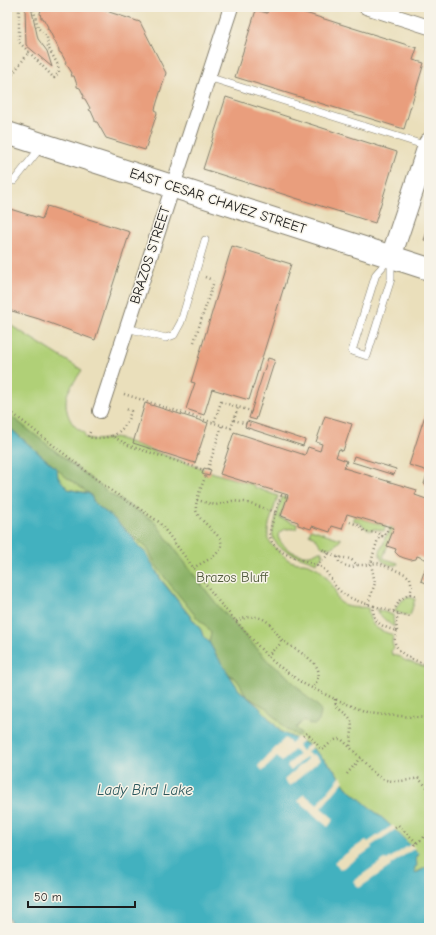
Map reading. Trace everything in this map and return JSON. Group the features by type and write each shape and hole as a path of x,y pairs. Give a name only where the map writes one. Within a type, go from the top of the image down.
{"main road":[{"name":"EAST CESAR CHAVEZ STREET","path":"7,133 429,269"},
{"path":"392,257 429,145"}],"street":[{"name":"BRAZOS STREET","path":"100,411 231,7"},
{"path":"366,7 429,27"}],"lane":[{"path":"208,77 429,145"},
{"path":"7,179 14,182 43,145"},
{"path":"126,328 166,338 174,335 181,322 205,240"},
{"path":"392,257 392,279 367,356 352,352 376,274 392,257"}],"path":[{"path":"20,7 18,42 54,78 59,72 58,65 48,47 47,37 38,28 33,7 31,7"},
{"path":"7,79 9,79 29,52"},
{"path":"194,342 214,281"},
{"path":"124,394 232,428 238,407"},
{"path":"214,423 221,402 254,412"},
{"path":"7,409 113,492 159,522 219,602 267,656 276,664 302,683 369,713 429,718"},
{"path":"90,432 88,436 92,438 112,436 121,430 128,420 131,411 126,409"},
{"path":"234,420 250,425"},
{"path":"208,469 222,425"},
{"path":"112,436 130,446 204,470"},
{"path":"193,568 219,552 222,546 222,542 218,535 198,515 196,509 206,475"},
{"path":"287,497 282,494 270,531 271,540 274,544 287,555 308,561 321,567 337,588 344,594 357,601 410,617"},
{"path":"198,500 215,505 232,501 244,502 276,512"},
{"path":"350,522 368,532 379,533 383,537"},
{"path":"368,604 375,583 371,564 373,555 378,539 385,535 389,527"},
{"path":"320,548 338,557 349,558 357,565"},
{"path":"317,566 328,556 329,553"},
{"path":"338,557 339,562 348,567 381,564 405,574 410,578 412,583 410,594 400,600 393,612"},
{"path":"410,594 416,596"},
{"path":"374,606 373,613 377,621 386,628 397,631"},
{"path":"399,614 396,622 397,631 395,643 403,654 413,660 429,665"},
{"path":"236,621 243,618 257,617 264,619 270,624 287,644 305,655 318,670 318,677 313,688"},
{"path":"267,656 279,645 282,639"},
{"path":"335,699 335,704 348,716 351,721 352,733 350,748"},
{"path":"303,736 306,733 322,750 333,741 341,739 374,774 383,780 408,780 418,778 429,789"},
{"path":"312,745 315,742"},
{"path":"347,774 360,758"},
{"path":"395,827 398,825 417,843"},
{"path":"414,846 429,833"}],"green space":[{"name":"Brazos Bluff","path":"7,323 82,370 68,392 66,404 71,421 77,428 85,433 84,437 100,440 115,437 217,474 254,485 254,487 278,496 269,524 268,536 270,543 289,560 296,563 314,566 320,570 332,585 337,598 342,603 350,607 368,608 372,623 378,629 393,635 392,643 394,648 391,651 392,654 399,657 400,656 404,660 429,668 429,866 415,873 414,868 416,858 419,854 346,787 333,768 309,745 281,732 259,707 239,690 209,642 203,636 201,630 161,579 146,553 139,547 131,535 90,494 68,489 12,430 7,428"},
{"path":"7,413 109,493 154,521 219,607 268,661 286,675 319,707 321,712 319,721 314,725 308,724 304,720 296,728 301,734 298,736 286,729 267,708 246,696 236,679 227,673 215,653 209,642 211,633 165,578 155,564 147,548 95,504 90,494 66,477 12,430 7,428"},
{"path":"282,497 287,498 280,518 297,524 296,529 286,529 280,532 278,535 280,541 288,549 300,554 310,555 321,551 323,555 316,563 287,552 276,543 273,536 273,529"},
{"path":"354,516 386,526 384,531 367,529 360,523 353,520"},
{"path":"390,527 394,528 383,558 398,563 397,565 390,565 382,561 380,557 380,551"},
{"path":"311,529 341,539 332,547 324,548 312,535 309,534"},
{"path":"409,597 415,599 410,616 395,612 400,603"},
{"path":"376,609 393,615 394,627 384,619"}],"water":[{"name":"Lady Bird Lake","path":"7,428 12,430 57,469 58,477 68,489 90,494 95,504 112,517 131,535 139,547 146,553 161,580 201,630 203,636 209,642 239,690 259,707 281,732 309,745 333,768 346,787 388,823 419,854 416,858 417,866 414,868 415,872 416,873 429,866 429,928 15,928 7,917"}],"pier":[{"path":"297,737 303,740 298,746 302,751 310,743 313,746 307,752 311,756 313,754 320,760 290,786 284,780 308,759 306,757 291,771 287,766 299,754 294,750 282,762 277,757 263,771 258,766 285,738 291,743"},
{"path":"341,776 344,781 321,808 334,819 328,827 298,801 304,794 317,805"},
{"path":"393,825 396,829 340,870 334,862 366,840 368,842"},
{"path":"411,844 415,848 359,888 353,881 385,859 387,860"}],"building":[{"path":"25,7 31,7 38,39 47,51 52,67 26,45"},
{"path":"42,7 102,7 103,10 140,22 166,73 155,109 157,113 145,150 106,138 97,122 95,122 91,111 89,110 90,108 83,98 84,96 80,88 77,87 74,76 71,76 72,73 65,64 66,62 59,52 43,18 41,18 40,13"},
{"path":"269,7 286,7 417,48 413,60 424,63 404,129 235,77 256,10 267,13"},
{"path":"226,97 397,152 375,223 203,169"},
{"path":"47,206 130,232 95,340 39,319 12,311 7,311 7,208 42,219"},
{"path":"429,226 429,241 424,240"},
{"path":"232,246 291,264 249,400 212,389 204,415 186,409 195,383 191,382"},
{"path":"268,358 275,360 256,420 249,418"},
{"path":"145,403 208,423 195,463 133,443"},
{"path":"429,403 429,486 424,484 428,471 409,465"},
{"path":"325,416 352,424 343,451 339,449 336,457 347,461 344,468 417,490 415,495 429,500 429,584 421,581 428,560 417,556 416,559 411,560 404,558 395,552 396,549 387,546 394,528 347,514 342,529 332,526 330,532 312,526 311,529 298,525 298,522 281,516 288,495 220,474 234,432 305,455 308,447 320,451 322,444 316,442"},
{"path":"247,421 305,440 303,446 245,427"},
{"path":"354,456 396,469 394,475 352,462"},
{"path":"204,468 211,470 209,476 202,474"}]}
